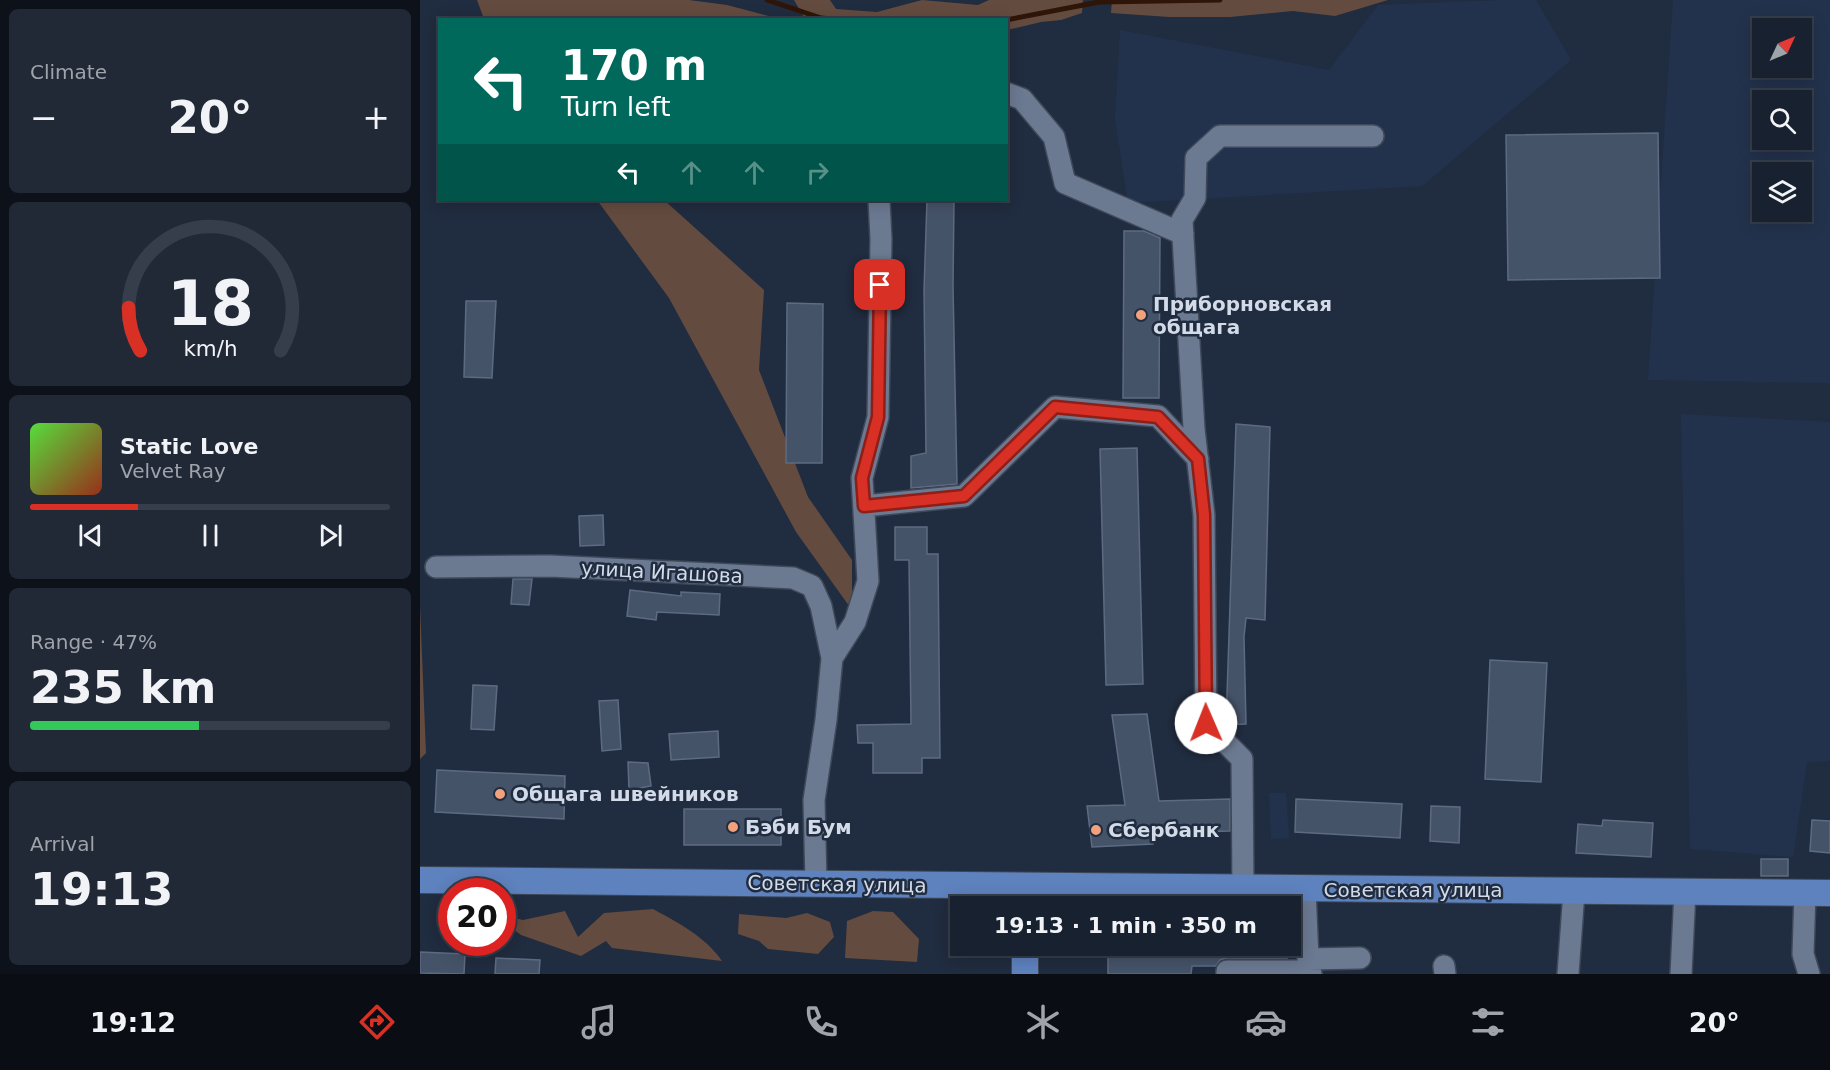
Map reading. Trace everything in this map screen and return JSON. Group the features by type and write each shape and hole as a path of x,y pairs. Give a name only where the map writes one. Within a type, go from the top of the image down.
{"main road":[{"name":"Советская улица","path":"420,880 816,882 1011,896"},
{"name":"Советская улица","path":"1049,896 1243,888 1305,889 1437,897 1574,891 1817,893"},
{"path":"1025,956 1025,974"}],"street":[{"path":"1008,94 1022,99 1054,136 1065,183 1183,234"},
{"path":"1243,888 1242,759 1206,723 1204,515 1198,459 1182,220 1195,198 1196,158 1220,136 1374,136"},
{"path":"816,882 814,800 826,720 832,658 855,622 868,581 862,478 878,417 881,239 879,201"},
{"path":"864,506 964,496 1055,407 1158,417 1198,459"},
{"name":"улица Игашова","path":"436,567 550,566 793,578 812,586 821,606 832,658"},
{"path":"1305,889 1310,968"},
{"path":"1568,974 1574,891"},
{"path":"1681,974 1685,891"},
{"path":"1809,974 1803,954 1817,893"},
{"path":"1227,974 1227,971 1310,968 1360,958"}],"shaded area":[{"path":"477,0 689,0 727,5 776,18 484,18"},
{"path":"794,0 830,0 836,9 877,12 922,0 978,5 989,0 1083,0 1082,13 1061,20 1008,30 1008,18 804,18"},
{"path":"1112,0 1388,0 1335,16 1293,11 1230,17 1169,17 1111,13"},
{"path":"1536,0 1571,60 1422,186 1128,203 1115,120 1120,30 1329,70 1378,5"},
{"path":"1673,0 1830,0 1830,383 1648,380"},
{"path":"598,201 665,201 764,290 759,370 808,497 852,560 852,610 796,532 669,298"},
{"path":"1681,414 1830,422 1830,761 1807,762 1793,857 1690,849"},
{"path":"420,606 426,753 420,759"},
{"path":"1269,793 1286,793 1289,838 1271,839"},
{"path":"653,909 699,937 722,961 612,948 606,941 581,956 516,931 516,918 523,920 565,911 578,937 604,913"},
{"path":"873,911 893,912 919,939 917,962 845,958 847,921"},
{"path":"807,913 830,922 834,937 818,954 768,949 759,941 738,934 739,914 786,918"}],"building":[{"path":"1658,133 1660,278 1508,280 1506,135"},
{"path":"927,201 954,201 953,286 957,484 911,488 911,456 926,453 924,290"},
{"name":"Приборновская общага","path":"1124,231 1144,231 1160,238 1159,398 1123,398"},
{"path":"466,301 496,301 492,378 464,377"},
{"path":"787,303 823,304 822,463 786,463"},
{"path":"1236,424 1270,427 1265,620 1246,618 1244,637 1246,724 1226,725"},
{"path":"1137,448 1143,684 1106,685 1100,449"},
{"path":"603,515 604,545 580,546 579,516"},
{"path":"895,527 927,527 927,554 938,554 940,758 922,758 922,773 873,773 873,743 858,743 857,725 911,724 909,560 895,560"},
{"path":"513,579 532,579 529,605 511,604"},
{"path":"630,590 681,596 681,592 720,594 719,615 657,612 656,620 627,616"},
{"path":"1490,660 1547,663 1541,782 1485,779"},
{"path":"473,685 497,686 494,730 471,729"},
{"path":"618,700 621,749 602,751 599,701"},
{"path":"1147,714 1159,801 1230,799 1230,831 1154,833 1153,844 1092,847 1087,806 1125,805 1112,715"},
{"path":"718,731 719,757 671,760 669,734"},
{"path":"628,762 648,763 651,786 629,790"},
{"name":"Общага швейников","path":"437,770 565,776 564,819 435,812"},
{"path":"1296,799 1402,804 1400,838 1295,832"},
{"path":"1431,806 1460,807 1459,843 1430,841"},
{"name":"Бэби Бум","path":"684,809 781,809 781,845 684,845"},
{"path":"1603,820 1653,823 1651,857 1576,853 1578,824 1602,826"},
{"path":"1812,820 1830,821 1830,853 1810,851"},
{"path":"1761,859 1788,859 1788,876 1761,876"},
{"path":"420,952 438,953 438,956 465,956 464,974 420,973"},
{"path":"1108,956 1287,956 1287,958 1226,958 1220,960 1216,966 1192,966 1191,974 1108,974"},
{"path":"496,958 540,960 539,974 495,974"}],"waterway":[{"path":"767,0 821,18"},
{"path":"1008,20 1099,2 1220,0"}],"place":[{"name":"Приборновская общага","path":"1141,315"},
{"name":"Общага швейников","path":"500,794"},
{"name":"Бэби Бум","path":"733,827"},
{"name":"Сбербанк","path":"1096,830"}],"route":[{"path":"880,285 878,417 862,478 864,506 964,496 1055,407 1158,417 1198,459 1204,515 1206,723"}]}
